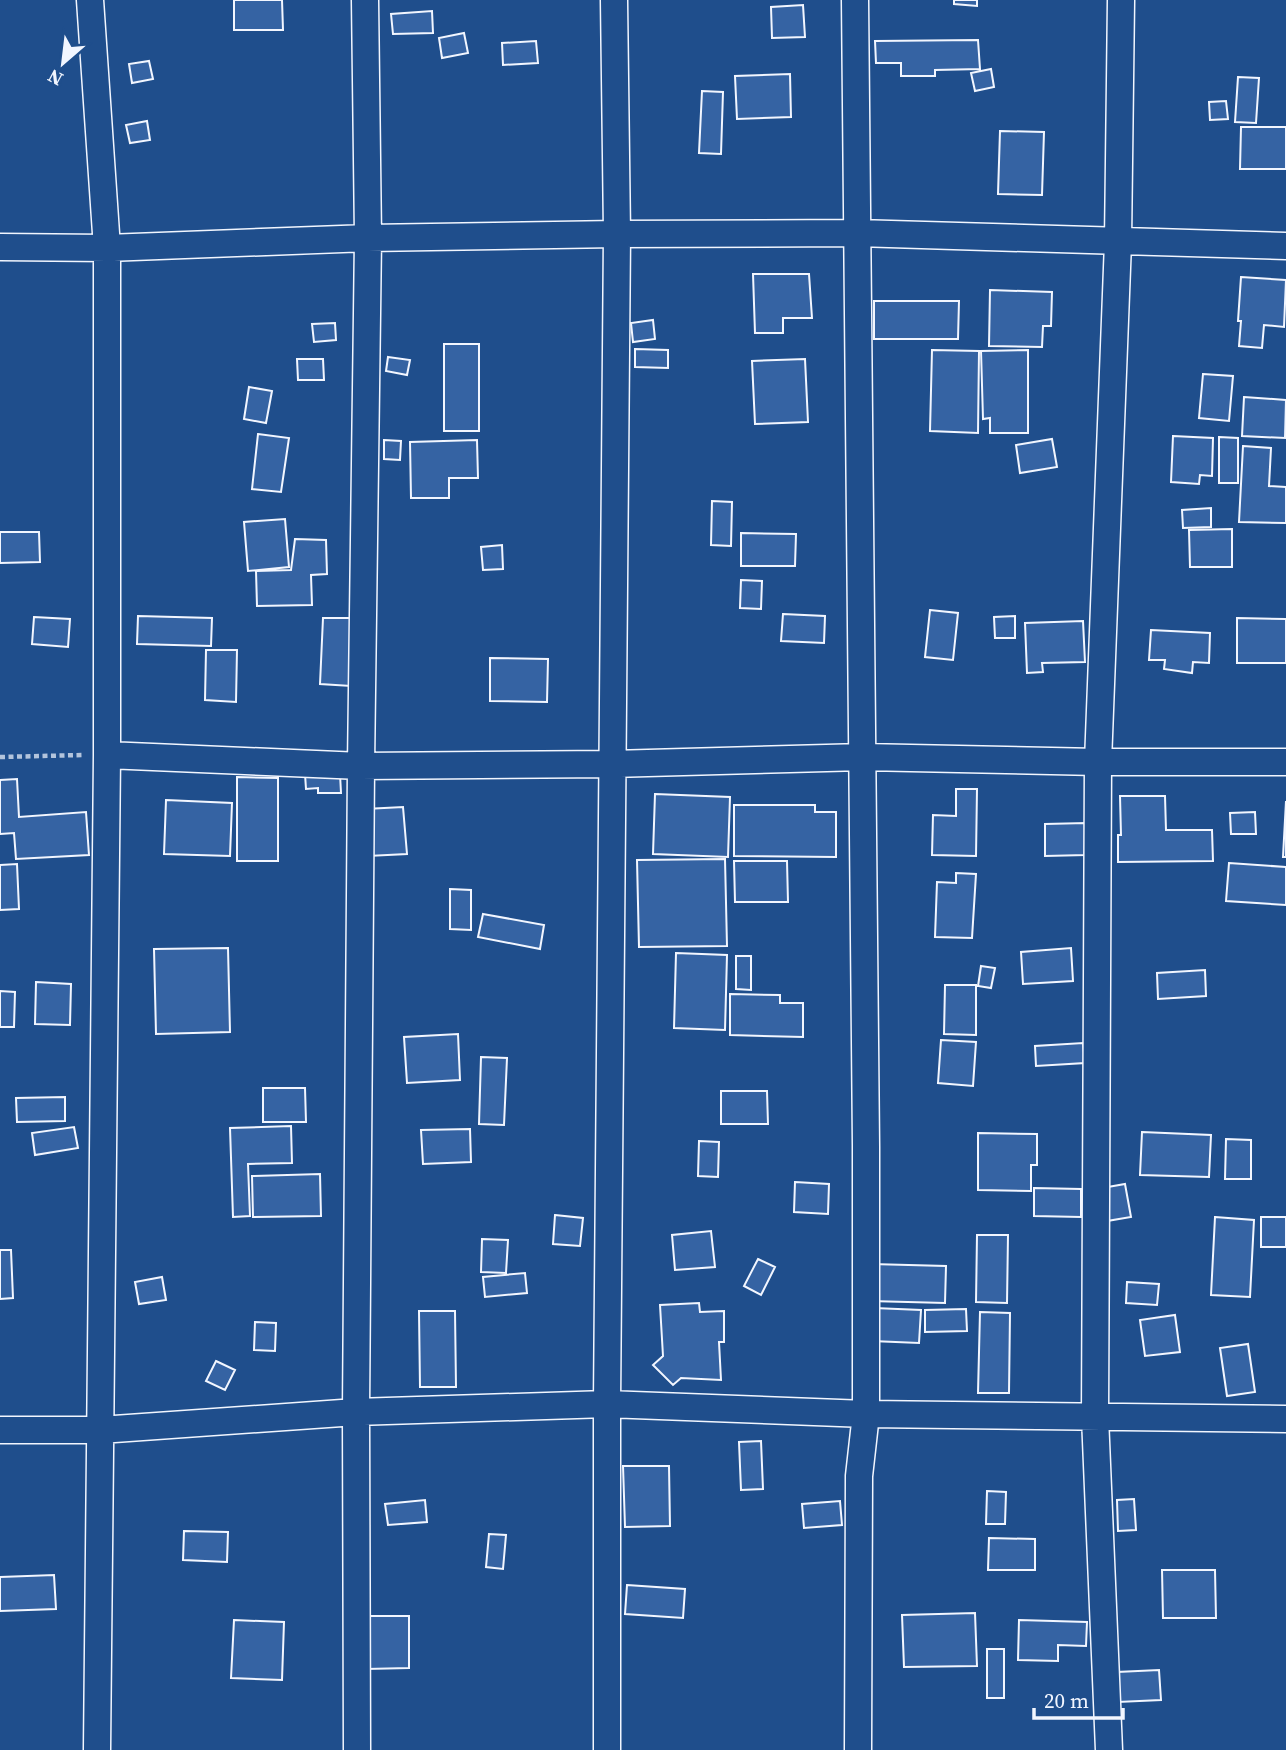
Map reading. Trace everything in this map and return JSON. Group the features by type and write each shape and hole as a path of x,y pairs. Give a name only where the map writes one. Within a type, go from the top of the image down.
{"street":[{"path":"90,0 107,248 107,755 97,1750"},
{"path":"357,1750 356,1412 368,238 365,0"},
{"path":"607,1750 607,1404 617,234 614,0"},
{"path":"855,0 863,757 866,1414 859,1476 858,1750"},
{"path":"1109,1750 1095,1417 1098,762 1118,242 1121,0"},
{"path":"0,247 107,248 368,238 857,233 1286,246"},
{"path":"107,755 361,766 612,764 863,757 1098,762 1286,762"},
{"path":"0,1430 100,1430 356,1412 607,1404 866,1414 1286,1419"}],"path":[{"path":"0,757 107,755"}],"building":[{"path":"234,0 282,0 283,30 234,30"},
{"path":"954,0 977,0 977,6 954,4"},
{"path":"803,5 805,37 772,38 771,7"},
{"path":"432,11 433,33 393,34 391,14"},
{"path":"464,33 468,53 442,58 439,38"},
{"path":"978,40 980,69 935,70 935,76 901,76 901,63 876,63 875,41"},
{"path":"536,41 538,63 503,65 502,43"},
{"path":"149,61 153,79 132,83 129,64"},
{"path":"991,69 994,87 975,91 971,73"},
{"path":"790,74 791,117 737,119 735,76"},
{"path":"1238,77 1259,78 1256,123 1235,122"},
{"path":"702,91 723,92 721,154 699,153"},
{"path":"1226,101 1228,119 1210,120 1209,102"},
{"path":"147,121 150,140 130,143 126,125"},
{"path":"1241,127 1286,127 1286,169 1240,169"},
{"path":"1000,131 1044,132 1042,195 998,194"},
{"path":"753,274 809,274 812,318 783,318 783,333 755,333"},
{"path":"1241,277 1286,280 1284,327 1264,325 1262,348 1239,346"},
{"path":"990,290 1052,292 1051,326 1043,326 1042,347 989,346"},
{"path":"874,301 959,301 958,339 874,339"},
{"path":"653,320 655,339 633,342 631,323"},
{"path":"335,323 336,340 314,342 312,324"},
{"path":"444,344 479,344 479,431 444,431"},
{"path":"635,349 668,350 668,368 635,367"},
{"path":"932,350 979,351 978,433 930,431"},
{"path":"1028,350 1028,433 990,433 990,418 983,419 981,351"},
{"path":"388,357 410,360 407,375 386,371"},
{"path":"297,359 323,359 324,380 298,380"},
{"path":"805,359 808,422 755,424 752,361"},
{"path":"1203,374 1233,376 1229,421 1199,418"},
{"path":"249,387 272,391 266,423 244,419"},
{"path":"1244,397 1286,400 1285,438 1242,436"},
{"path":"258,434 289,438 281,492 252,489"},
{"path":"1173,436 1213,438 1212,476 1200,475 1199,484 1171,482"},
{"path":"1219,437 1238,438 1238,483 1219,483"},
{"path":"1052,439 1057,467 1020,473 1016,445"},
{"path":"384,440 401,441 400,460 384,459"},
{"path":"477,440 478,478 449,478 449,498 411,498 410,442"},
{"path":"1243,446 1271,448 1269,486 1286,487 1286,523 1239,522"},
{"path":"712,501 732,502 731,546 711,545"},
{"path":"1211,508 1211,527 1183,528 1182,510"},
{"path":"285,519 289,567 248,571 244,522"},
{"path":"1232,529 1232,567 1190,567 1189,530"},
{"path":"0,532 39,532 40,562 0,563"},
{"path":"741,533 796,534 795,566 741,566"},
{"path":"295,539 326,540 327,574 311,575 312,605 257,606 256,571 291,570"},
{"path":"502,545 503,569 483,570 481,547"},
{"path":"741,580 762,581 761,609 740,608"},
{"path":"930,610 958,613 953,660 925,657"},
{"path":"783,614 825,616 824,643 781,641"},
{"path":"138,616 212,618 211,646 137,644"},
{"path":"1015,616 1015,638 995,638 994,617"},
{"path":"34,617 70,619 68,647 32,644"},
{"path":"323,618 354,618 351,686 320,684"},
{"path":"1237,618 1286,619 1286,663 1237,663"},
{"path":"1083,621 1085,662 1042,663 1043,672 1027,673 1025,623"},
{"path":"1151,630 1210,633 1209,663 1193,662 1192,673 1164,669 1165,660 1149,660"},
{"path":"206,650 237,650 236,702 205,700"},
{"path":"490,658 548,659 547,702 490,701"},
{"path":"305,774 340,774 341,793 318,793 318,788 306,789"},
{"path":"237,777 278,778 278,861 237,861"},
{"path":"17,779 19,817 86,812 89,855 16,859 14,833 0,834 0,780"},
{"path":"956,789 977,789 976,856 932,855 933,815 956,816"},
{"path":"655,794 730,797 728,857 653,854"},
{"path":"1120,796 1165,796 1166,830 1212,830 1213,861 1118,862 1118,835 1121,835"},
{"path":"166,800 232,803 230,856 164,854"},
{"path":"1286,801 1286,857 1283,857"},
{"path":"734,805 815,805 815,812 836,812 836,857 734,856"},
{"path":"403,807 407,854 368,856 365,809"},
{"path":"1255,812 1256,834 1231,834 1230,813"},
{"path":"1086,823 1086,855 1045,856 1045,824"},
{"path":"725,859 727,946 639,947 637,860"},
{"path":"734,861 787,861 788,902 735,902"},
{"path":"1229,863 1286,867 1286,905 1226,901"},
{"path":"17,864 19,909 0,910 0,865"},
{"path":"956,873 976,874 972,938 935,937 937,882 956,883"},
{"path":"450,889 471,890 471,930 450,929"},
{"path":"483,914 544,925 540,949 478,937"},
{"path":"228,948 230,1032 156,1034 154,949"},
{"path":"1071,948 1073,981 1023,984 1021,952"},
{"path":"676,953 727,955 725,1030 674,1028"},
{"path":"736,956 751,956 751,990 736,989"},
{"path":"981,966 995,968 991,988 978,986"},
{"path":"1205,970 1206,996 1158,999 1157,973"},
{"path":"36,982 71,984 70,1025 35,1024"},
{"path":"945,985 976,985 976,1035 944,1034"},
{"path":"0,991 15,992 14,1027 0,1027"},
{"path":"730,994 780,995 780,1003 803,1003 803,1037 730,1035"},
{"path":"458,1034 460,1080 407,1083 404,1037"},
{"path":"941,1040 976,1042 973,1086 938,1083"},
{"path":"1083,1043 1085,1063 1036,1066 1035,1046"},
{"path":"481,1057 507,1058 504,1125 479,1124"},
{"path":"263,1088 305,1088 306,1122 263,1122"},
{"path":"721,1091 767,1091 768,1124 721,1124"},
{"path":"65,1097 65,1121 17,1122 16,1098"},
{"path":"291,1126 292,1163 248,1164 250,1216 233,1217 230,1128"},
{"path":"74,1127 78,1148 35,1155 32,1133"},
{"path":"470,1129 471,1162 423,1164 421,1130"},
{"path":"1142,1132 1211,1135 1209,1177 1140,1175"},
{"path":"978,1133 1037,1134 1037,1165 1031,1165 1031,1191 978,1190"},
{"path":"1226,1139 1251,1140 1251,1179 1225,1179"},
{"path":"699,1141 719,1142 718,1177 698,1176"},
{"path":"320,1174 321,1216 253,1217 252,1176"},
{"path":"795,1182 829,1184 828,1214 794,1212"},
{"path":"1125,1184 1131,1217 1107,1221 1102,1188"},
{"path":"1034,1188 1081,1189 1081,1217 1034,1216"},
{"path":"555,1215 583,1218 580,1246 553,1244"},
{"path":"1215,1217 1254,1220 1250,1297 1211,1295"},
{"path":"1261,1217 1286,1217 1286,1247 1261,1247"},
{"path":"711,1231 715,1267 675,1270 672,1235"},
{"path":"977,1235 1008,1235 1007,1303 976,1302"},
{"path":"482,1239 508,1240 506,1273 481,1272"},
{"path":"0,1250 11,1250 13,1298 0,1299"},
{"path":"758,1259 775,1267 761,1295 744,1286"},
{"path":"871,1264 946,1266 945,1303 870,1301"},
{"path":"525,1273 527,1293 485,1297 483,1277"},
{"path":"162,1277 166,1300 139,1304 135,1282"},
{"path":"1127,1282 1159,1284 1157,1305 1126,1303"},
{"path":"699,1303 700,1312 724,1311 724,1342 719,1342 721,1380 681,1378 673,1385 653,1365 663,1356 660,1305"},
{"path":"874,1308 921,1310 919,1343 872,1341"},
{"path":"966,1309 967,1331 925,1332 925,1310"},
{"path":"419,1311 455,1311 456,1387 420,1387"},
{"path":"980,1312 1010,1313 1009,1393 978,1393"},
{"path":"1175,1315 1180,1352 1145,1356 1140,1320"},
{"path":"255,1322 276,1323 275,1351 254,1350"},
{"path":"1248,1344 1255,1392 1227,1396 1220,1348"},
{"path":"216,1361 235,1370 225,1390 206,1381"},
{"path":"761,1441 763,1489 741,1490 739,1442"},
{"path":"623,1466 669,1466 670,1526 625,1527"},
{"path":"987,1491 1006,1492 1005,1524 986,1524"},
{"path":"1134,1499 1136,1530 1118,1531 1117,1500"},
{"path":"425,1500 427,1522 388,1525 385,1504"},
{"path":"840,1501 842,1525 804,1528 802,1504"},
{"path":"184,1531 228,1532 227,1562 183,1560"},
{"path":"489,1534 506,1535 503,1569 486,1567"},
{"path":"989,1538 1035,1539 1035,1570 988,1570"},
{"path":"1162,1570 1215,1570 1216,1618 1163,1618"},
{"path":"54,1575 56,1609 0,1611 0,1577"},
{"path":"627,1585 685,1589 683,1618 625,1614"},
{"path":"975,1613 977,1666 904,1667 902,1615"},
{"path":"365,1616 409,1616 409,1668 366,1669"},
{"path":"234,1620 284,1622 282,1680 231,1678"},
{"path":"1019,1620 1087,1622 1086,1646 1058,1645 1058,1661 1018,1660"},
{"path":"987,1649 1004,1649 1004,1698 987,1698"},
{"path":"1159,1670 1161,1700 1118,1702 1117,1672"}]}
